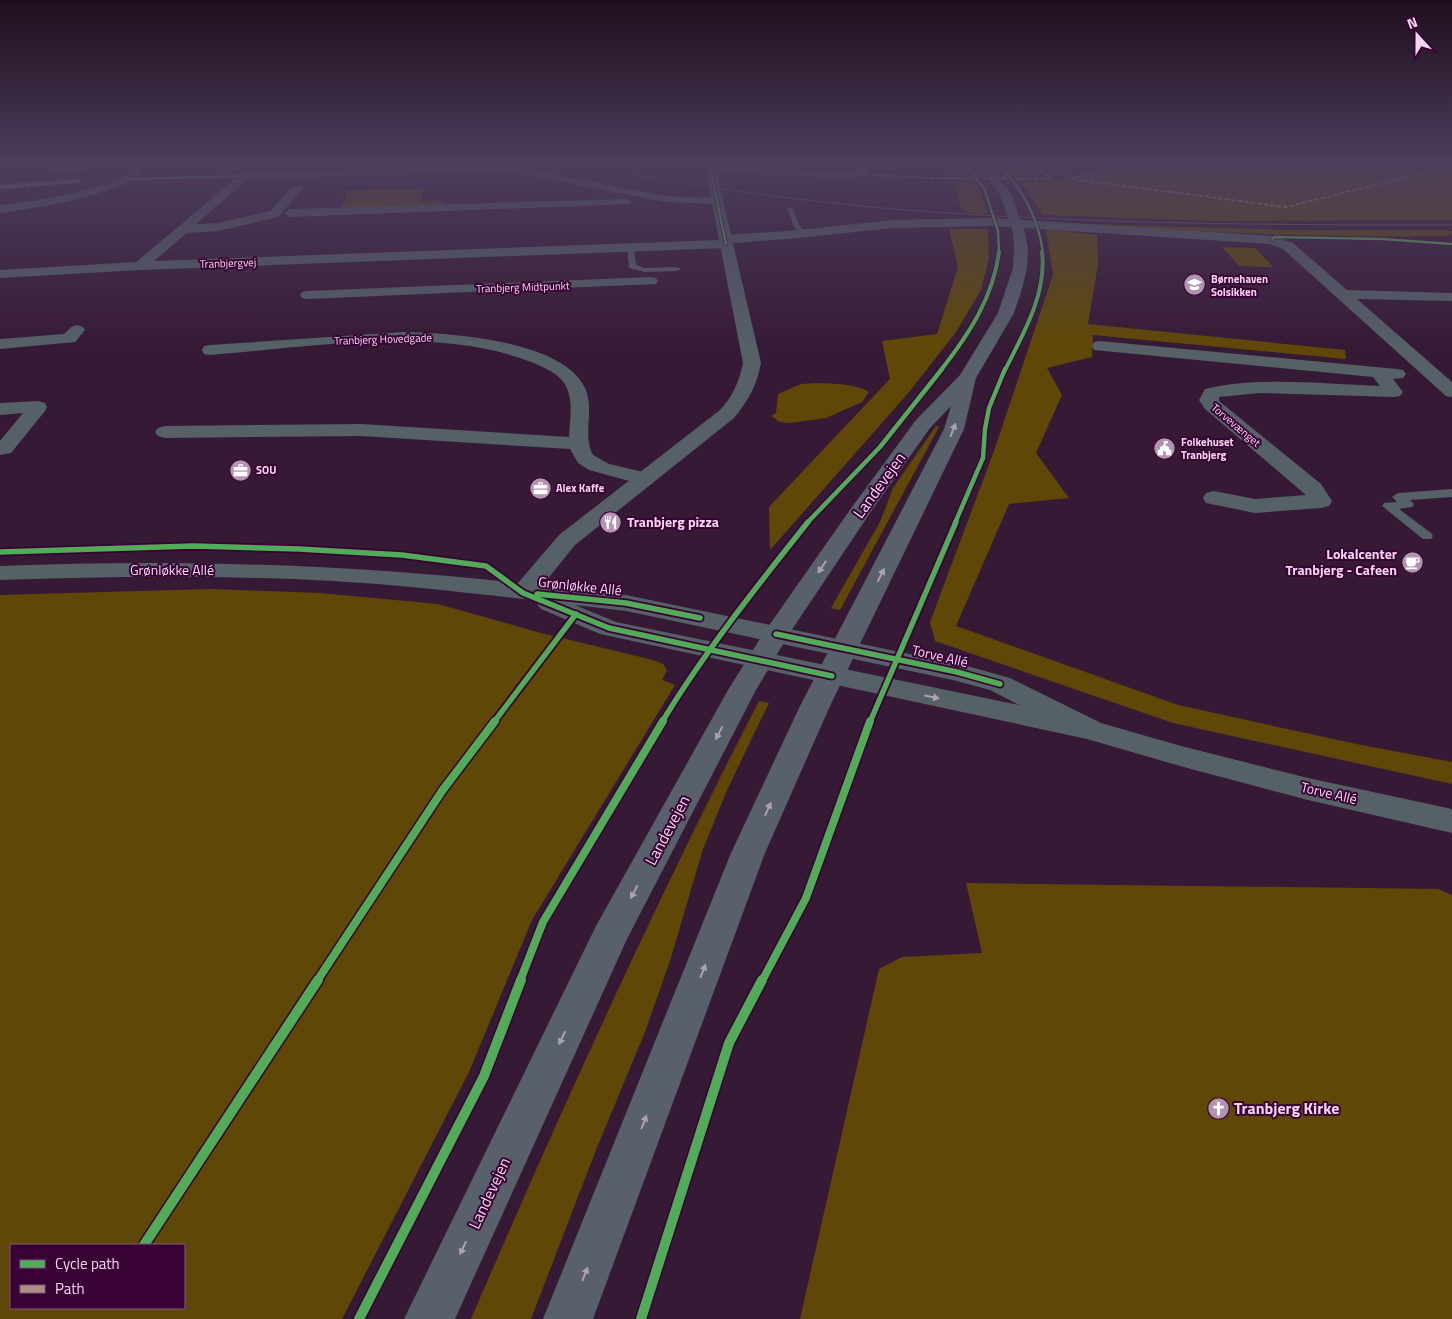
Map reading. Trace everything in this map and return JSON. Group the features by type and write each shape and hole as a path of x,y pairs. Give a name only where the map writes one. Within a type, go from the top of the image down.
{"main road":[{"name":"Landevejen","path":"429,1319 610,937 742,690 776,634 860,512 923,424 967,378 1006,313 1020,268 1019,233 1016,224"},
{"name":"Landevejen","path":"568,1319 748,853 804,729 954,429 967,378"}],"street":[{"path":"140,266 189,224"},
{"path":"182,229 218,227 233,224"},
{"path":"523,593 567,540 727,414 741,399 748,383 752,363 722,224"},
{"path":"726,242 893,224 913,224"},
{"path":"1003,224 1118,232 1261,238 1276,241 1288,246 1452,392"},
{"name":"Tranbjergvej","path":"0,274 140,266 726,242"},
{"path":"395,292 408,256"},
{"name":"Tranbjerg Midtpunkt","path":"307,295 651,282"},
{"path":"1342,294 1452,297"},
{"path":"0,344 69,339 77,330"},
{"name":"Tranbjerg Hovedgade","path":"210,350 402,336 468,340 508,348 555,367 567,375 574,384 578,393 581,410 578,444"},
{"path":"1100,346 1379,373 1431,374"},
{"name":"Torvevænget","path":"1214,498 1255,506 1321,502 1313,489 1212,405 1208,400 1211,393 1223,390 1254,388 1394,392 1379,373"},
{"path":"0,409 38,406 4,449 0,449"},
{"path":"164,432 362,430 578,444 578,450 584,459 596,466 644,478"},
{"name":"Grønløkke Allé","path":"0,573 79,570 219,570 314,573 429,581 626,603 776,634 838,662"},
{"name":"Grønløkke Allé","path":"523,593 609,628 760,661 838,662"},
{"name":"Torve Allé","path":"838,662 1180,756 1299,786 1452,821"}],"lane":[{"path":"796,224 804,234"},
{"path":"630,247 632,266 645,270 678,269"},
{"path":"1427,536 1388,506 1408,504 1398,497 1452,493"}],"shaded area":[{"path":"1066,224 1285,230 1442,230 1452,231 1452,234 1447,236 1301,235"},
{"path":"949,229 988,229 989,258 981,290 956,332 910,391 770,550 769,507 890,379 882,341 937,334 958,267"},
{"path":"1046,229 1097,235 1098,264 1088,324 1345,350 1346,359 1093,335 1092,357 1047,368 1062,395 1036,453 1069,498 1009,504 956,626 1178,705 1356,744 1452,762 1452,784 1173,723 935,641 930,622 994,451 1053,275"},
{"path":"1222,247 1255,248 1273,267 1239,266"},
{"path":"801,384 850,385 869,392 862,402 826,418 790,423 780,422 771,416 776,413 778,394"},
{"path":"936,426 939,427 840,610 831,608 880,522 893,488"},
{"path":"210,589 320,593 438,604 663,664 667,670 662,680 675,685 532,920 469,1072 342,1319 0,1319 0,595"},
{"path":"759,701 769,703 728,788 703,849 670,961 645,1032 596,1150 531,1319 471,1319 610,1007 720,777"},
{"path":"966,883 1438,889 1452,895 1452,1319 800,1319 879,969 902,957 982,953"}],"tram line":[{"path":"1212,224 1452,225"}],"cycle path":[{"path":"722,224 726,244"},
{"path":"359,1319 484,1076 543,922 688,679 752,592 809,521 880,447 965,339 981,312 997,268 1000,248 996,224"},
{"path":"641,1319 729,1043 806,898 868,726 983,458 984,436 991,401 1029,321 1039,293 1043,257 1036,224"},
{"path":"1272,240 1274,237 1382,239 1452,244"},
{"path":"0,552 193,546 299,549 402,555 486,566 523,593 609,628 832,676"},
{"path":"537,594 626,603 700,618"},
{"path":"145,1244 442,791 576,614"},
{"path":"776,634 957,672 1000,684"}],"place":[{"name":"Børnehaven Solsikken","path":"1195,285"},
{"name":"Folkehuset Tranbjerg","path":"1165,448"},
{"name":"SOU","path":"240,470"},
{"name":"Alex Kaffe","path":"540,488"},
{"name":"Tranbjerg pizza","path":"611,522"},
{"name":"Lokalcenter Tranbjerg - Cafeen","path":"1413,562"},
{"name":"Tranbjerg Kirke","path":"1218,1108"}]}
